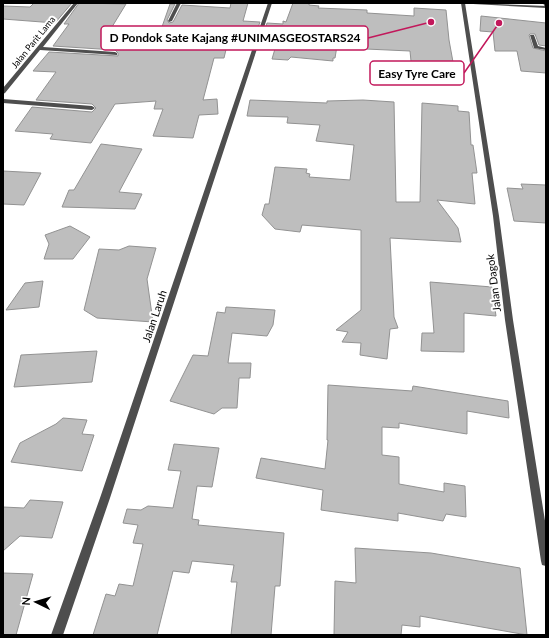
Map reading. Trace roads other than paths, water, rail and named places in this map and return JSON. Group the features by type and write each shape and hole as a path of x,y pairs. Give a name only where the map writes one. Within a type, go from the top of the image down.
{"street":[{"name":"Jalan Parit Lama","path":"3,92 76,3"},
{"name":"Jalan Laruh","path":"57,635 110,483 270,3"},
{"name":"Jalan Dagok","path":"464,3 496,216 509,320 546,560"},
{"path":"473,3 546,7"},
{"path":"532,36 536,47 546,49"},
{"path":"40,48 115,54"},
{"path":"3,101 92,108"}],"lane":[{"path":"170,21 179,3"},
{"path":"545,3 546,7"}],"place":[{"name":"D Pondok Sate Kajang #UNIMASGEOSTARS24","path":"431,22"},
{"name":"Easy Tyre Care","path":"499,23"}]}
